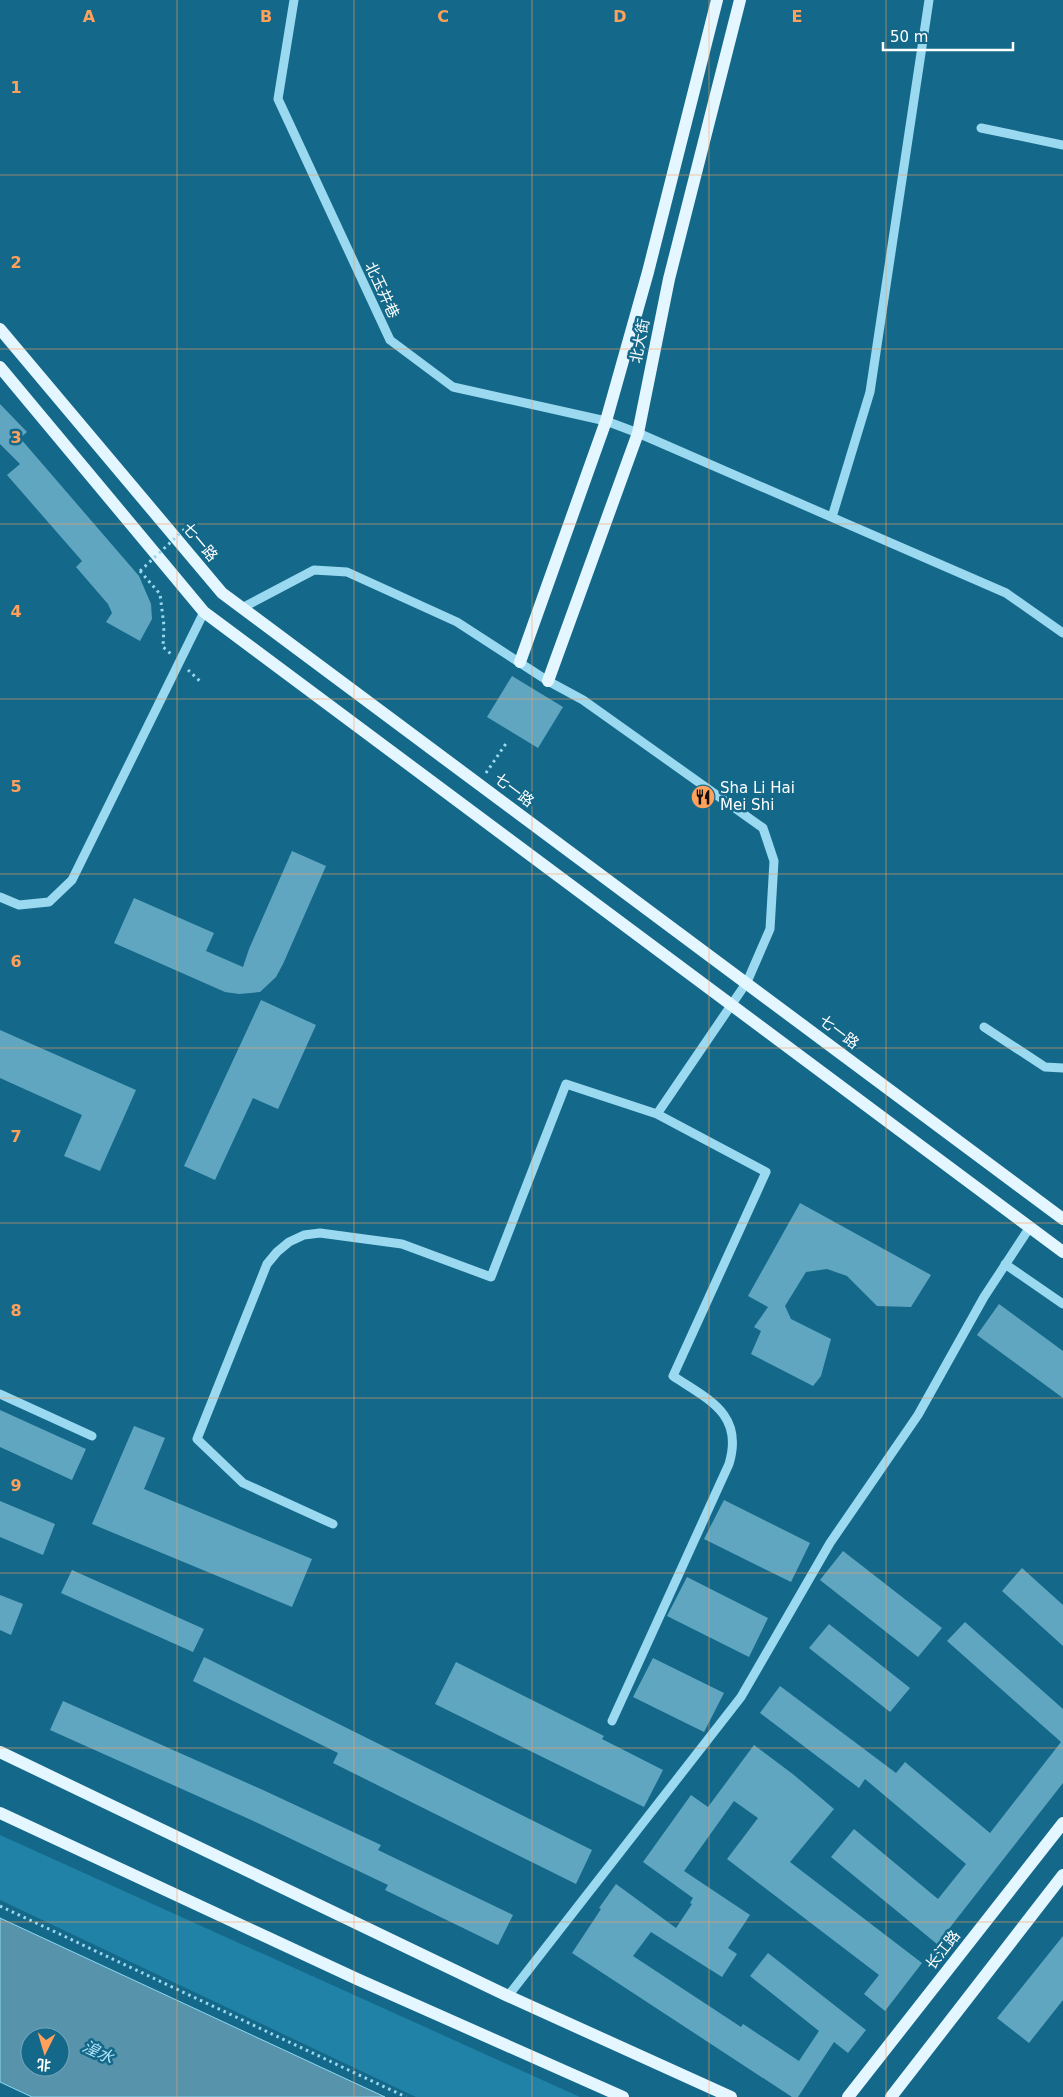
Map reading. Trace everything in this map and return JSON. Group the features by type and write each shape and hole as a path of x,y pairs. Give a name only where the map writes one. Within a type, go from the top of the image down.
{"main road":[{"name":"北大街","path":"520,662 606,421 648,272 717,0"},
{"name":"北大街","path":"548,681 638,433 669,279 740,0"},
{"name":"七一路","path":"0,329 222,594 747,982 1063,1219"},
{"path":"0,367 204,612 1063,1252"},
{"path":"0,1752 508,1996 731,2097"},
{"path":"0,1813 366,1983 623,2097"},
{"name":"长江路","path":"848,2097 1063,1823"},
{"path":"891,2097 1063,1876"}],"street":[{"name":"北玉井巷","path":"294,0 278,99 390,340 453,387 606,421 638,433 1006,593 1063,633"},
{"path":"832,517 870,392 929,0"},
{"path":"981,128 1063,145"},
{"path":"242,608 314,570 347,572 457,622 548,681 583,700 763,828 774,861 770,929 747,982 657,1114"},
{"path":"0,897 19,905 48,902 72,880 204,612"},
{"path":"984,1027 1045,1067 1063,1068"},
{"path":"333,1524 243,1483 197,1439 267,1264 289,1242 304,1235 320,1233 402,1244 491,1277 566,1084 657,1114 766,1172 673,1376 716,1405 727,1417 733,1432 734,1448 729,1464 612,1720"},
{"path":"508,1996 741,1697 830,1543 918,1415 984,1297 1030,1227"},
{"path":"1006,1264 1063,1304"},
{"path":"0,1394 92,1436"}],"path":[{"path":"188,525 140,572 160,594 164,626 163,647 202,683"},
{"path":"478,784 507,742"},
{"path":"0,1906 406,2097"}],"shaded area":[{"path":"0,1835 580,2097 416,2097 0,1900"}],"water":[{"name":"湟水","path":"0,1918 385,2097 32,2097 0,2082"}],"building":[{"path":"0,404 27,432 20,438 139,576 151,604 152,619 140,641 106,622 112,613 108,604 76,567 82,561 7,475 20,464 0,444"},
{"path":"512,676 563,707 538,748 487,717"},
{"path":"292,851 326,866 283,964 276,977 260,992 239,994 225,992 114,943 134,898 214,933 206,951 243,967"},
{"path":"261,1000 316,1025 278,1109 253,1098 215,1180 184,1166"},
{"path":"0,1030 136,1090 100,1171 64,1156 82,1115 0,1078"},
{"path":"800,1203 931,1275 911,1307 877,1306 847,1276 827,1269 806,1272 785,1306 791,1319 831,1339 821,1376 813,1386 751,1354 761,1331 754,1327 768,1307 748,1296"},
{"path":"999,1304 1063,1351 1063,1398 977,1335"},
{"path":"0,1410 86,1449 72,1480 0,1447"},
{"path":"134,1426 165,1438 144,1489 312,1559 292,1607 92,1524"},
{"path":"724,1500 810,1543 791,1582 704,1539"},
{"path":"0,1501 55,1524 43,1555 0,1537"},
{"path":"843,1551 942,1628 918,1657 820,1580"},
{"path":"1022,1568 1063,1605 1063,1646 1002,1591"},
{"path":"72,1570 204,1629 193,1652 61,1593"},
{"path":"687,1577 768,1618 749,1657 667,1616"},
{"path":"0,1595 23,1604 11,1635 0,1630"},
{"path":"965,1622 1063,1709 1063,1783 937,1944 831,1857 854,1829 938,1899 966,1864 865,1779 859,1788 760,1713 780,1686 896,1773 905,1762 990,1833 1061,1742 947,1641"},
{"path":"829,1624 910,1688 890,1712 809,1648"},
{"path":"204,1657 592,1850 576,1884 333,1763 338,1753 193,1681"},
{"path":"653,1658 724,1693 704,1732 633,1697"},
{"path":"456,1662 604,1736 602,1739 663,1770 644,1807 435,1704"},
{"path":"63,1701 381,1845 378,1850 513,1915 498,1945 385,1890 388,1885 249,1819 50,1730"},
{"path":"754,1745 794,1775 834,1809 790,1862 922,1963 885,2011 864,1994 879,1975 727,1859 758,1818 734,1801 684,1871 750,1915 728,1948 737,1954 722,1977 651,1932 633,1956 741,2027 743,2024 799,2061 819,2031 750,1976 768,1953 866,2030 848,2053 834,2042 798,2097 792,2097 572,1953 616,1884 676,1928 692,1904 690,1903 693,1898 643,1862 691,1795 708,1807"},
{"path":"1063,1936 1063,2000 1029,2043 997,2018"}],"place":[{"name":"Sha Li Hai Mei Shi","path":"703,797"}]}
